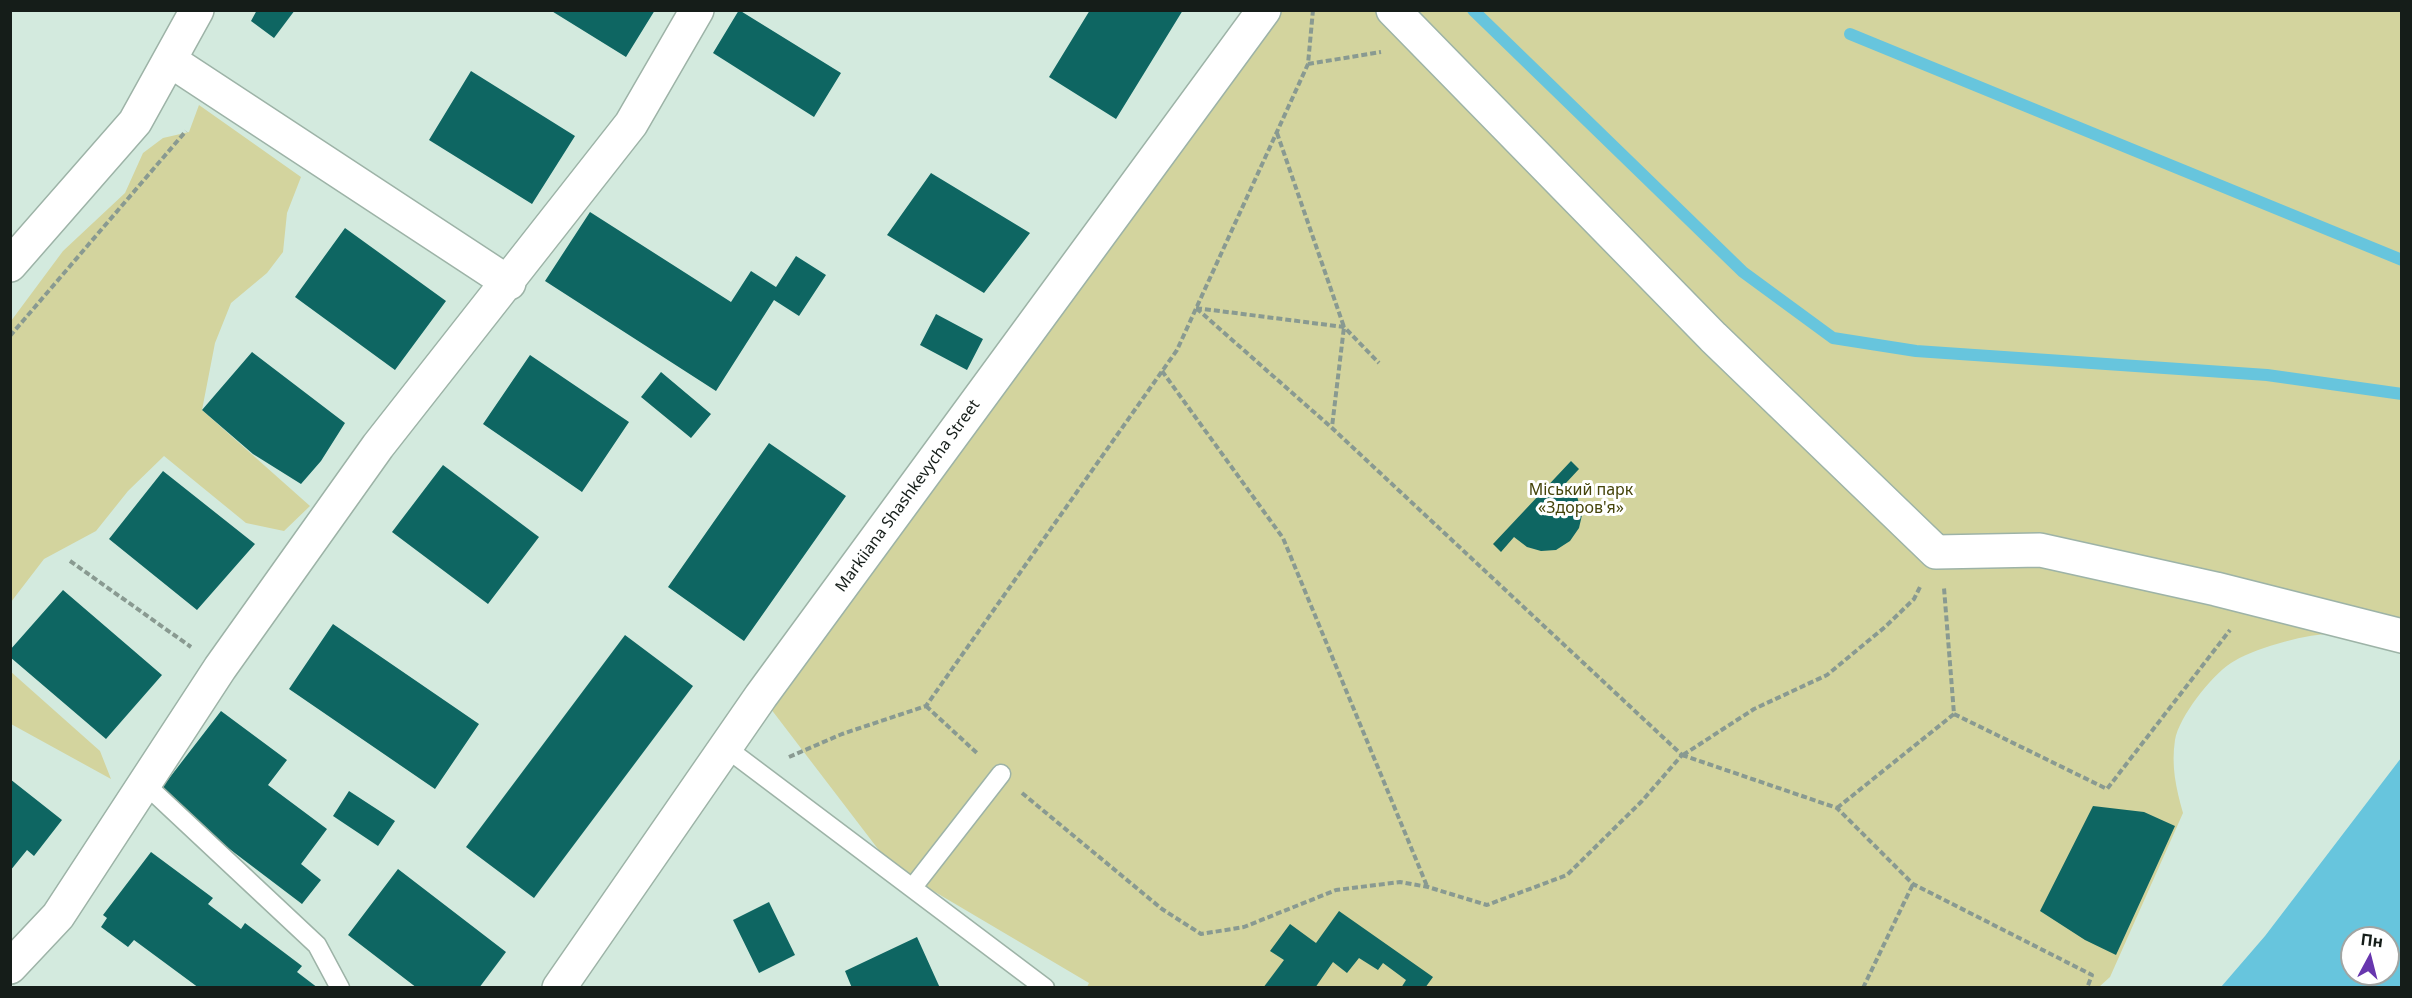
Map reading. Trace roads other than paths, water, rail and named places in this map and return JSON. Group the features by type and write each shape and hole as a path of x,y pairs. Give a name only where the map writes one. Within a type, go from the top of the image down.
{"street":[{"path":"10,265 135,122 197,10"},
{"path":"10,967 58,916 220,668 412,400 509,283 631,124 698,10"},
{"name":"Markiiana Shashkevycha Street","path":"559,987 725,747 1264,10"},
{"path":"1393,10 1713,337 1936,552 2040,550 2254,598 2402,636"},
{"path":"171,60 509,283"}],"lane":[{"path":"725,747 1045,987"},
{"path":"913,887 1001,774"},
{"path":"145,784 317,945 340,987"}],"water":[{"path":"2401,758 2401,987 2221,987 2265,936"}],"waterway":[{"path":"1473,10 1743,272 1833,338 1916,351 2267,375 2402,394"},
{"path":"1850,34 2402,260"}],"park label":[{"name":"Міський парк «Здоров'я»","path":"1581,499"}]}
